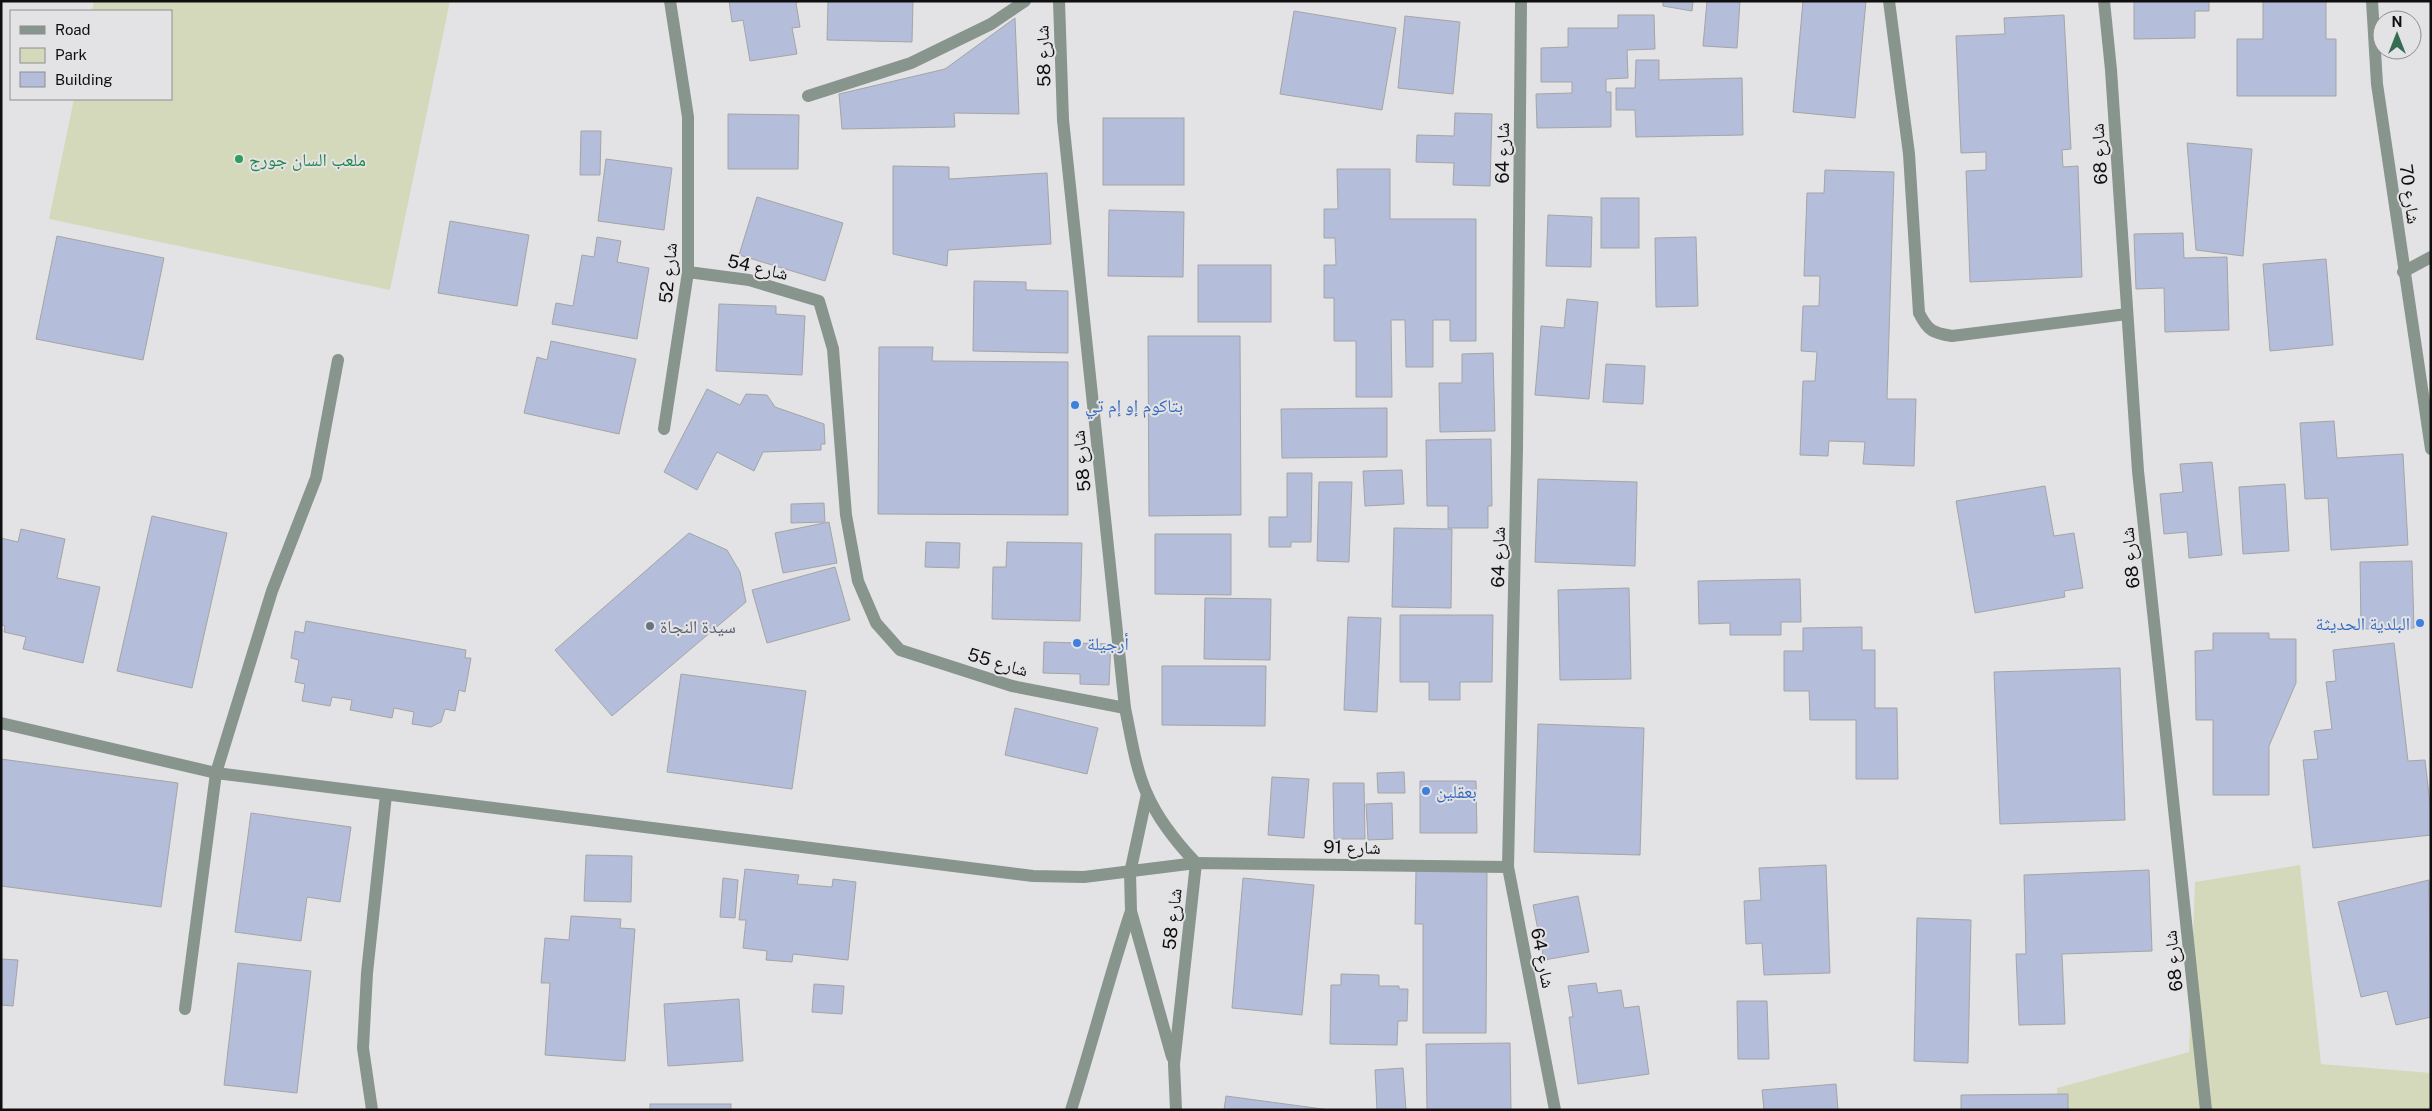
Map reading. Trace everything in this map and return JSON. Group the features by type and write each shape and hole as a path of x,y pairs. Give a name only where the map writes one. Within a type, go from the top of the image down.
{"street":[{"name":"شارع 52","path":"664,430 688,272 688,117 670,1"},
{"path":"808,96 911,63 991,24 1025,1"},
{"name":"شارع 58","path":"1059,1 1063,120 1124,708 1147,794 1178,844 1196,863 1174,1064 1176,1110"},
{"name":"شارع 64","path":"1520,1 1517,459 1508,867 1555,1110"},
{"path":"1888,1 1909,154 1919,313 1925,324 1935,333 1952,336 2127,314"},
{"name":"شارع 68","path":"2104,1 2111,70 2138,471 2206,1110"},
{"name":"شارع 70","path":"2372,1 2377,84 2403,272 2431,449"},
{"path":"2403,272 2431,257"},
{"name":"شارع 54","path":"688,272 750,280 819,301"},
{"name":"شارع 55","path":"819,301 833,348 846,515 858,581 876,623 900,650 1012,686 1124,708"},
{"path":"185,1009 216,773 272,591 316,478 338,360"},
{"name":"شارع 91","path":"1,723 216,773 1033,876 1084,877 1130,873 1196,863 1508,867"},
{"name":"شارع 58","path":"1147,794 1130,873 1131,911 1174,1064"},
{"path":"372,1110 363,1048 367,972 386,795"},
{"path":"1071,1110 1089,1054 1107,981 1131,911"}],"green space":[{"name":"ملعب السان جورج","path":"94,1 450,1 390,290 49,219 74,100 172,100 172,10 92,10"},
{"path":"2300,865 2321,1064 2431,1073 2431,1110 2058,1110 2057,1088 2189,1052 2195,882"}],"building":[{"path":"729,1 800,1 796,3 800,27 792,28 797,54 750,61 743,20 732,22"},
{"path":"828,1 913,1 912,42 827,40"},
{"path":"1663,1 1693,1 1692,11 1663,6"},
{"path":"1707,1 1740,1 1737,48 1703,46"},
{"path":"1803,1 1866,1 1855,118 1793,112"},
{"path":"2134,1 2209,1 2209,11 2195,11 2195,38 2134,39"},
{"path":"2263,1 2326,1 2326,39 2336,39 2336,96 2237,96 2237,39 2263,39"},
{"path":"1294,11 1396,28 1382,110 1280,94"},
{"path":"1618,15 1654,15 1655,49 1627,50 1628,78 1606,79 1606,92 1611,92 1611,127 1537,128 1536,94 1572,93 1572,82 1541,82 1541,48 1568,47 1568,28 1618,28"},
{"path":"2064,15 2071,149 2062,150 2063,167 2078,166 2082,277 1970,282 1966,171 1986,170 1986,152 1961,153 1956,36 2005,34 2004,18"},
{"path":"1405,16 1460,22 1453,94 1398,88"},
{"path":"1015,18 1019,114 954,113 955,127 842,129 839,94 945,69"},
{"path":"1636,60 1659,60 1659,80 1742,78 1743,135 1636,137 1635,110 1616,110 1616,88 1635,88"},
{"path":"1455,113 1492,114 1490,186 1453,185 1454,163 1416,162 1417,135 1454,136"},
{"path":"728,114 799,115 798,169 728,169"},
{"path":"1103,118 1184,118 1184,185 1103,185"},
{"path":"581,131 601,131 600,175 580,175"},
{"path":"2187,143 2252,149 2243,256 2196,250"},
{"path":"606,159 672,168 664,230 598,221"},
{"path":"893,166 949,167 949,179 1047,173 1051,244 948,250 947,266 893,254"},
{"path":"1337,169 1390,169 1390,219 1476,219 1476,341 1450,341 1450,320 1433,320 1433,367 1406,367 1405,320 1391,320 1392,397 1356,397 1356,341 1334,341 1334,298 1324,298 1324,265 1336,265 1335,238 1324,238 1324,209 1338,209"},
{"path":"1825,170 1894,172 1887,399 1916,399 1914,466 1863,464 1865,442 1829,441 1828,456 1800,455 1803,381 1815,381 1817,352 1801,351 1803,306 1819,306 1820,276 1804,276 1807,193 1824,193"},
{"path":"757,197 843,223 825,281 739,255"},
{"path":"1601,198 1639,198 1639,248 1601,248"},
{"path":"1109,210 1184,212 1183,277 1108,276"},
{"path":"1548,215 1592,217 1591,267 1546,266"},
{"path":"450,221 529,235 517,306 438,293"},
{"path":"2183,233 2184,258 2227,257 2229,330 2165,332 2164,288 2136,289 2134,234"},
{"path":"57,236 164,258 143,360 36,339"},
{"path":"597,237 621,241 617,262 649,268 637,339 552,324 556,303 573,306 582,255 594,257"},
{"path":"1696,237 1698,306 1656,307 1655,238"},
{"path":"2326,259 2333,345 2270,351 2263,264"},
{"path":"1198,265 1271,265 1271,322 1198,322"},
{"path":"974,281 1026,282 1026,290 1068,291 1068,353 973,351"},
{"path":"1567,299 1598,302 1589,399 1535,395 1541,326 1564,328"},
{"path":"719,304 776,306 776,314 805,316 802,375 716,371"},
{"path":"1148,336 1240,336 1241,515 1149,516"},
{"path":"551,341 636,359 619,434 524,413 537,357 547,360"},
{"path":"879,347 933,347 932,361 1068,362 1068,515 878,514"},
{"path":"1493,353 1495,431 1440,432 1439,383 1462,383 1462,354"},
{"path":"1606,364 1645,366 1643,404 1603,402"},
{"path":"707,389 740,405 746,394 767,395 775,407 824,424 825,444 821,444 821,450 763,452 754,471 717,452 697,490 664,472"},
{"path":"1387,408 1387,457 1282,458 1281,409"},
{"path":"2334,421 2337,458 2403,454 2408,545 2331,550 2328,498 2305,499 2300,423"},
{"path":"1491,439 1492,506 1488,506 1488,528 1448,528 1448,506 1427,506 1426,440"},
{"path":"2212,462 2222,555 2189,558 2187,532 2164,534 2160,494 2183,492 2180,464"},
{"path":"1402,470 1404,504 1365,506 1363,471"},
{"path":"1287,473 1312,473 1311,542 1291,542 1291,547 1269,547 1269,517 1287,517"},
{"path":"1538,479 1637,482 1635,566 1535,562"},
{"path":"1319,482 1352,482 1349,562 1317,561"},
{"path":"2285,484 2289,551 2243,554 2239,487"},
{"path":"2045,486 2054,536 2074,533 2083,588 2064,591 2065,597 1975,613 1956,501"},
{"path":"824,503 825,522 791,523 791,504"},
{"path":"152,516 227,533 192,688 117,671"},
{"path":"829,522 837,563 783,573 775,533"},
{"path":"1394,528 1452,529 1451,608 1392,607"},
{"path":"21,529 65,539 57,578 100,587 83,663 23,649 26,637 4,632 5,626 1,625 1,538 18,542"},
{"name":"سيدة النجاة","path":"689,533 727,550 740,572 746,602 612,716 555,650"},
{"path":"1155,534 1231,534 1231,595 1155,594"},
{"path":"926,542 960,543 959,568 925,567"},
{"path":"1007,542 1082,543 1080,621 992,619 993,567 1006,567"},
{"path":"2412,561 2414,628 2361,629 2360,562"},
{"name":"سيدة النجاة","path":"835,567 850,620 767,643 752,590"},
{"path":"1800,579 1801,622 1781,622 1781,635 1730,635 1730,623 1699,624 1698,581"},
{"path":"1629,588 1631,679 1560,680 1558,590"},
{"path":"1205,598 1271,599 1270,660 1204,659"},
{"path":"1400,615 1493,615 1492,682 1460,682 1460,700 1429,700 1429,682 1400,682"},
{"path":"1348,617 1381,618 1377,712 1344,710"},
{"path":"306,621 466,650 465,658 471,658 465,692 459,690 455,711 445,709 441,722 431,727 412,724 414,712 394,708 392,718 350,710 352,700 332,697 330,706 302,701 305,684 295,682 299,660 291,658 295,631 304,633"},
{"path":"1862,627 1862,650 1875,650 1875,708 1897,708 1898,779 1856,779 1856,720 1810,720 1809,691 1784,691 1784,651 1803,651 1803,628"},
{"path":"2213,633 2269,633 2269,639 2296,639 2296,683 2269,746 2269,795 2213,795 2213,720 2196,720 2195,651 2213,650"},
{"path":"1044,642 1111,644 1109,685 1080,684 1080,674 1043,673"},
{"path":"2394,643 2408,761 2425,760 2431,812 2431,835 2313,848 2303,760 2318,759 2314,731 2332,729 2326,682 2336,681 2333,650"},
{"path":"1162,666 1266,666 1265,726 1162,725"},
{"path":"2120,668 2125,820 2000,824 1994,672"},
{"name":"سيدة النجاة","path":"681,674 806,691 792,789 667,772"},
{"path":"1015,708 1098,728 1087,774 1005,755"},
{"path":"1538,724 1644,728 1640,855 1534,852"},
{"path":"1,759 178,783 161,907 1,886"},
{"path":"1404,772 1405,793 1378,793 1377,773"},
{"path":"1272,777 1309,779 1304,838 1268,835"},
{"path":"1420,781 1476,781 1477,833 1420,833"},
{"path":"1333,783 1364,783 1365,839 1334,839"},
{"path":"1392,803 1393,839 1368,840 1366,804"},
{"path":"251,813 351,827 340,902 307,897 301,941 235,932"},
{"path":"586,855 632,856 631,902 584,901"},
{"path":"1826,865 1830,973 1764,975 1762,943 1746,944 1744,901 1761,900 1759,868"},
{"path":"745,869 799,875 797,884 832,887 833,879 856,882 848,960 793,954 792,962 766,960 767,951 743,948 746,920 739,920"},
{"path":"1416,870 1487,870 1486,1033 1423,1033 1423,924 1415,924"},
{"path":"2149,870 2152,951 2062,954 2065,1024 2019,1025 2016,954 2026,954 2024,875"},
{"path":"723,878 738,880 735,918 720,917"},
{"path":"1243,878 1314,885 1302,1015 1232,1008"},
{"path":"2429,880 2431,1017 2396,1025 2387,991 2361,997 2338,902"},
{"path":"1578,896 1589,952 1544,960 1533,905"},
{"path":"571,916 621,919 620,928 635,929 625,1061 545,1055 550,983 541,983 545,938 569,940"},
{"path":"1917,918 1971,920 1968,1063 1914,1061"},
{"path":"1,959 18,960 13,1006 1,1005"},
{"path":"238,963 311,971 297,1093 224,1085"},
{"path":"1341,974 1379,975 1379,986 1399,986 1399,989 1408,989 1407,1021 1398,1021 1397,1045 1330,1044 1331,985 1341,985"},
{"path":"1596,983 1598,993 1621,990 1624,1008 1639,1006 1649,1074 1578,1084 1569,1017 1573,1017 1568,986"},
{"path":"814,984 844,986 842,1014 812,1012"},
{"path":"739,999 743,1061 668,1066 664,1004"},
{"path":"1737,1001 1767,1001 1769,1059 1738,1059"},
{"path":"1510,1043 1511,1110 1427,1110 1426,1044"},
{"path":"1403,1068 1406,1110 1377,1110 1375,1070"},
{"path":"1836,1084 1838,1110 1764,1110 1762,1090"},
{"path":"2068,1094 2068,1110 1961,1110 1961,1095"},
{"path":"1226,1096 1330,1110 1224,1110"},
{"path":"650,1104 731,1104 731,1110 650,1110"}],"place":[{"name":"ملعب السان جورج","path":"239,159"},
{"name":"بتاكوم إو إم تي","path":"1075,405"},
{"name":"البلدية الحديثة","path":"2420,623"},
{"name":"سيدة النجاة","path":"650,626"},
{"name":"أرجيلة","path":"1077,643"},
{"name":"بعقلين","path":"1426,791"}]}
